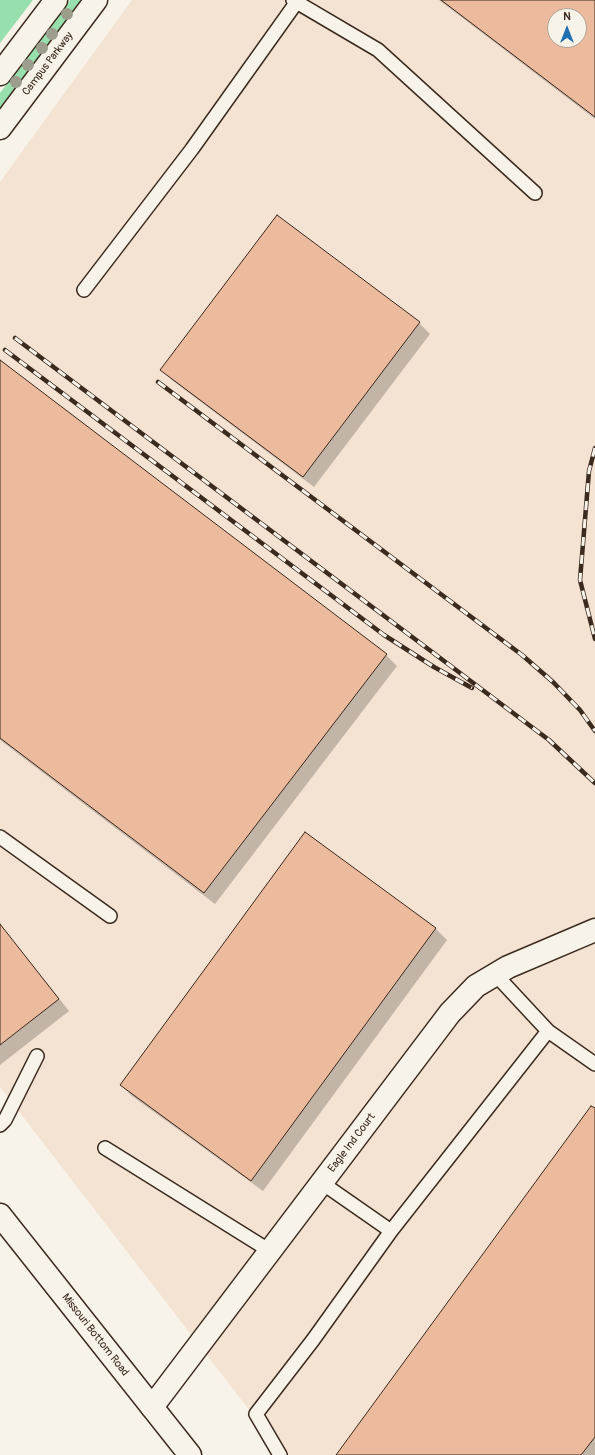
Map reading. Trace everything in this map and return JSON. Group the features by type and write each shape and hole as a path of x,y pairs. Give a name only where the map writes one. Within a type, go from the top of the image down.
{"street":[{"path":"0,74 56,0"},
{"name":"Campus Parkway","path":"0,128 96,0"},
{"name":"Eagle Ind Court","path":"152,1407 450,1013 476,986 495,974 595,930"},
{"name":"Missouri Bottom Road","path":"0,1215 190,1455"}],"lane":[{"path":"84,290 192,149 294,1 378,50 535,193"},
{"path":"0,837 110,916"},
{"path":"495,974 548,1031 595,1064"},
{"path":"280,1455 256,1414 313,1340 391,1231 548,1031"},
{"path":"0,1124 5,1120 38,1056"},
{"path":"105,1148 270,1251"},
{"path":"322,1183 391,1231"}],"shaded area":[{"path":"132,0 595,0 595,1455 284,1455 0,1087 0,182"}],"green space":[{"path":"0,0 33,0 0,43"},
{"path":"70,0 82,0 0,110 0,93"}],"building":[{"path":"441,0 595,0 595,117"},
{"path":"277,215 420,322 303,477 160,370"},
{"path":"0,360 387,654 204,893 0,738"},
{"path":"305,832 436,928 251,1181 120,1085"},
{"path":"0,924 59,999 0,1045"},
{"path":"591,1106 595,1108 595,1437 581,1455 336,1455"}],"railway":[{"path":"15,338 549,740 595,783"},
{"path":"5,350 384,635 434,667 472,688"},
{"path":"158,382 522,655 553,682 580,710 595,731"},
{"path":"595,448 589,471 580,580 595,639"}]}
